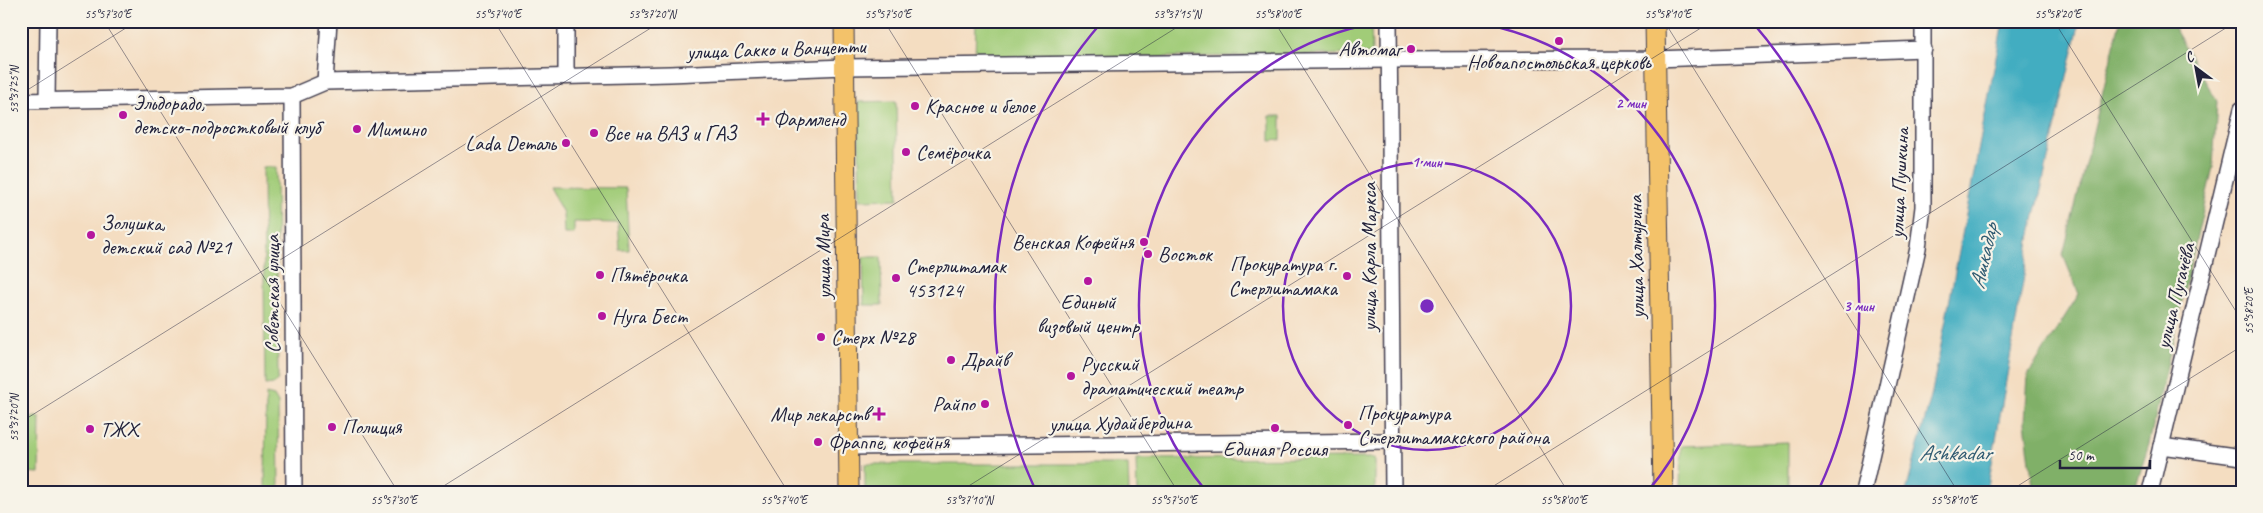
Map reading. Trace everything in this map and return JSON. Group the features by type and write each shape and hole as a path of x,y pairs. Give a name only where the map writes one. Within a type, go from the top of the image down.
{"main road":[{"name":"улица Мира","path":"844,21 849,492"},
{"name":"улица Халтурина","path":"1656,21 1663,492"}],"street":[{"path":"47,100 48,21"},
{"path":"325,82 329,21"},
{"path":"566,21 566,76"},
{"name":"улица Карла Маркса","path":"1389,21 1393,492"},
{"name":"улица Пушкина","path":"1863,492 1918,248 1923,207 1923,21"},
{"name":"улица Сакко и Ванцетти","path":"21,101 292,96 325,82 844,67 1389,60 1656,59 1924,49"},
{"name":"Советская улица","path":"292,96 294,492"},
{"name":"улица Пугачёва","path":"2150,492 2242,109"},
{"name":"улица Худайбердина","path":"849,447 1392,441"},
{"path":"2161,446 2242,457"}],"green space":[{"path":"976,21 1371,21 1372,54 975,60"},
{"path":"2120,21 2170,21 2217,101 2213,167 2149,444 2134,492 2068,492 2067,488 2033,486 2025,422 2028,375 2079,294 2063,255"},
{"path":"896,101 898,199 860,200 858,102"},
{"path":"1270,116 1281,116 1281,140 1270,141"},
{"path":"263,167 276,167 278,379 274,384 265,385"},
{"path":"549,187 626,188 629,250 620,250 618,223 574,222 574,234 564,234 563,213"},
{"path":"863,257 881,257 882,305 864,305"},
{"path":"266,394 274,396 278,403 279,492 265,492"},
{"path":"21,417 40,417 39,473 21,472"},
{"path":"1788,442 1788,492 1680,492 1681,446"},
{"path":"1375,458 1375,492 1137,492 1136,459"},
{"path":"865,464 1128,464 1129,492 865,492"}],"water":[{"name":"Ashkadar","path":"2003,21 2080,21 2032,229 1987,492 1906,492 1932,392"}],"place":[{"name":"Новоапостольская церковь","path":"1559,41"},
{"name":"Автомаг","path":"1411,49"},
{"name":"Красное и белое","path":"915,106"},
{"name":"Эльдорадо, детско-подростковый клуб","path":"123,115"},
{"name":"Фармленд","path":"763,119"},
{"name":"Мимино","path":"357,129"},
{"name":"Все на ВАЗ и ГАЗ","path":"594,133"},
{"name":"Lada Dеталь","path":"566,143"},
{"name":"Семёрочка","path":"906,152"},
{"name":"Золушка, детский сад №21","path":"91,235"},
{"name":"Венская Кофейня","path":"1144,242"},
{"name":"Восток","path":"1148,254"},
{"name":"Пятёрочка","path":"600,275"},
{"name":"Прокуратура г. Стерлитамака","path":"1347,276"},
{"name":"Стерлитамак 453124","path":"896,278"},
{"name":"Единый визовый центр","path":"1088,281"},
{"name":"Нуга Бест","path":"602,316"},
{"name":"Стерх №28","path":"821,337"},
{"name":"Драйв","path":"951,360"},
{"name":"Русский драматический театр","path":"1071,376"},
{"name":"Райпо","path":"985,404"},
{"name":"Мир лекарств","path":"879,414"},
{"name":"Прокуратура Стерлитамакского района","path":"1348,425"},
{"name":"Полиция","path":"332,427"},
{"name":"Единая Россия","path":"1275,428"},
{"name":"ТЖХ","path":"90,429"},
{"name":"Фраппе, кофейня","path":"818,442"}],"water label":[{"name":"Ашкадар","path":"1983,256"}]}
